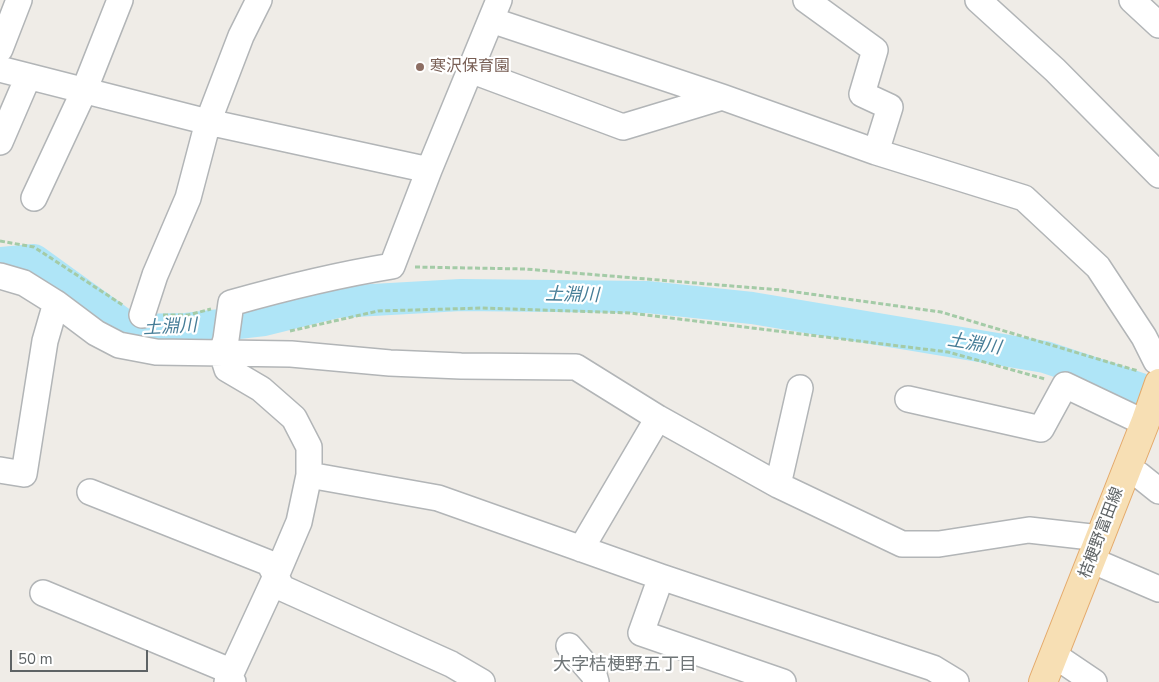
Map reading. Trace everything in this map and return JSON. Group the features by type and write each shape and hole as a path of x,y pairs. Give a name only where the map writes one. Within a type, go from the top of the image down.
{"main road":[{"name":"桔梗野富田線","path":"1043,682 1146,420 1154,375"}],"street":[{"path":"0,49 19,0"},
{"path":"34,198 84,91 120,0"},
{"path":"142,315 155,275 188,198 208,122 241,36 259,0"},
{"path":"806,0 875,50 862,94 890,107 876,152"},
{"path":"978,0 1056,70 1159,176"},
{"path":"1132,0 1159,25"},
{"path":"230,681 299,522 309,475 309,447 294,418 261,389 227,369 224,346 230,307 294,285 392,266 429,170 495,10 876,152 1024,198 1098,267 1144,337 1156,361 1154,375"},
{"path":"0,69 208,122 429,170"},
{"path":"470,70 623,127 722,96"},
{"path":"0,142 28,77"},
{"path":"0,276 24,283 56,302 96,333 119,345 156,352 224,346 390,363 461,366 576,366 658,418 778,485 902,544 939,544 1029,530 1095,549 1159,589"},
{"path":"0,470 24,474 45,341 56,302"},
{"path":"908,399 1041,429 1065,385 1146,420"},
{"path":"778,485 800,388"},
{"path":"581,548 658,418"},
{"path":"1126,470 1139,475 1159,491"},
{"path":"309,475 438,498 930,675 956,682"},
{"path":"90,492 269,563 282,588 451,664 482,682"},
{"path":"661,578 641,633 783,682"},
{"path":"43,593 224,668 230,681"},
{"path":"568,646 594,674 596,682"},
{"path":"1054,655 1094,682"}],"path":[{"path":"0,241 34,247 118,303 142,315 188,315 230,307"},
{"path":"392,266 525,269 781,290 941,312 1154,375"},
{"path":"287,332 378,311 482,308 630,313 948,352 1065,385"}],"waterway":[{"name":"土淵川","path":"0,263 34,260 131,330 186,329 264,320 337,302 461,295 647,297 752,308 1045,357 1159,395"}],"place":[{"name":"寒沢保育園","path":"420,67"}],"district":[{"name":"大字桔梗野五丁目","path":"625,666"}]}
